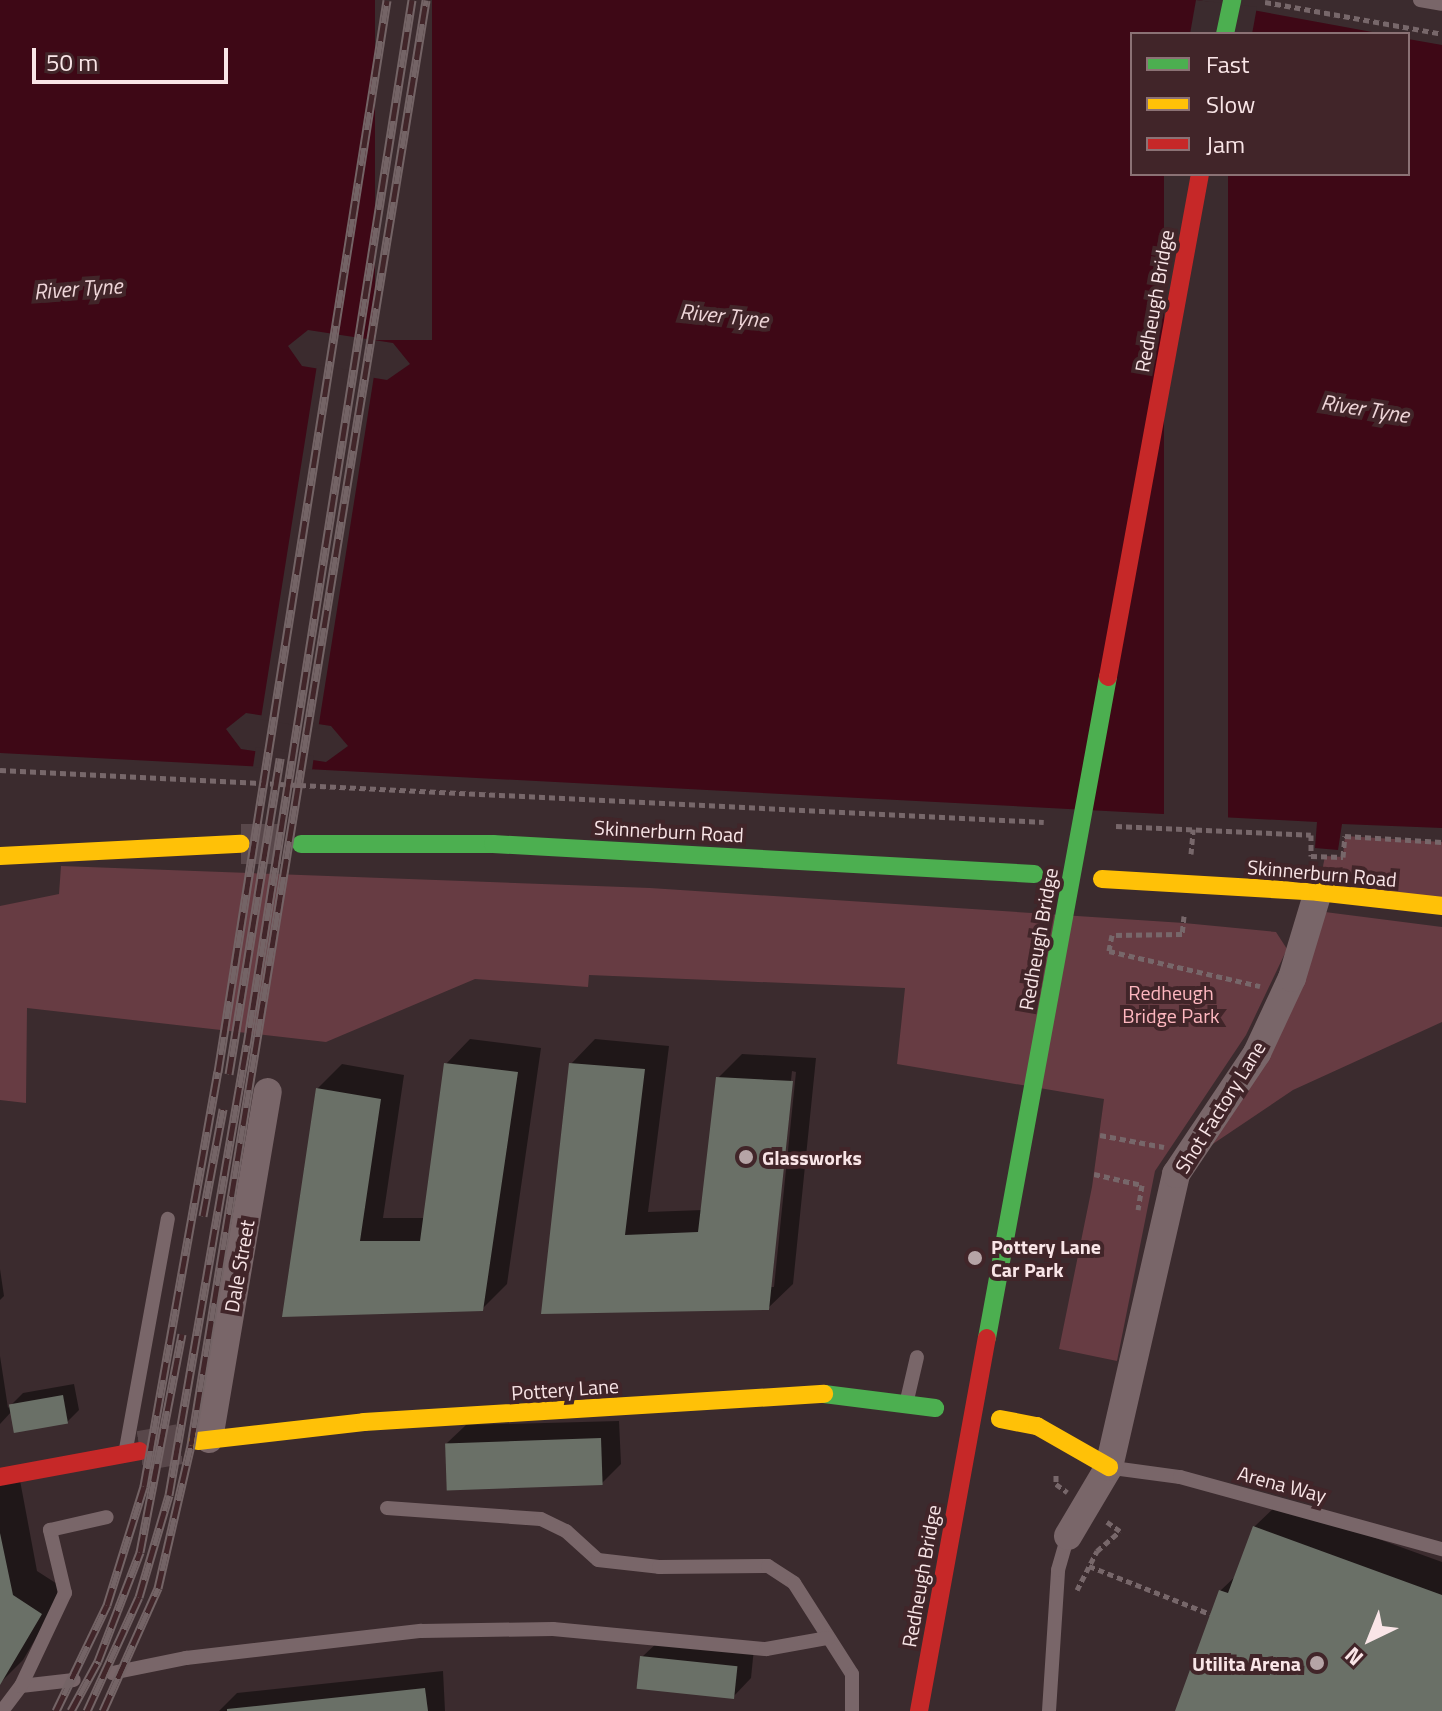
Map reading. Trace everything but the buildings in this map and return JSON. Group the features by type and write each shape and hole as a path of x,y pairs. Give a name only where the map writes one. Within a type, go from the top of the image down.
{"street":[{"path":"1225,32 1232,0"},
{"name":"Redheugh Bridge","path":"919,1711 1200,176"},
{"path":"0,856 241,844"},
{"name":"Skinnerburn Road","path":"301,844 493,844 1034,874"},
{"name":"Skinnerburn Road","path":"1102,879 1318,892 1442,906"},
{"name":"Shot Factory Lane","path":"1068,1536 1109,1467 1176,1174 1257,1053 1292,978 1318,892"},
{"name":"Dale Street","path":"204,1440 268,1092"},
{"name":"Pottery Lane","path":"204,1440 364,1422 830,1394 935,1408"},
{"path":"1000,1419 1037,1426 1109,1467"},
{"path":"0,1477 133,1452"}],"lane":[{"path":"1420,0 1442,4"},
{"path":"133,1452 168,1219"},
{"path":"907,1403 917,1357"},
{"name":"Arena Way","path":"1109,1467 1180,1477 1442,1549"},
{"path":"387,1508 541,1519 566,1531 598,1560 659,1567 768,1566 794,1583 852,1674 852,1711"},
{"path":"2,1711 21,1686 65,1593 50,1530 107,1517"},
{"path":"1049,1711 1058,1570 1068,1536"},
{"path":"112,1673 186,1658 421,1631 553,1629 766,1649 828,1638"},
{"path":"21,1686 74,1680"}],"path":[{"path":"1252,0 1442,34"},
{"path":"0,770 1044,822"},
{"path":"1112,825 1311,835 1311,856 1343,857 1345,836 1442,842"},
{"path":"1184,909 1199,911"},
{"path":"1182,934 1112,935 1109,951 1260,985 1255,998"},
{"path":"1100,1135 1162,1146"},
{"path":"1089,1566 1210,1614"}],"green space":[{"path":"1345,836 1442,842 1442,906 1318,892 1325,856 1343,857"},
{"name":"Redheugh Bridge Park","path":"61,866 650,888 1184,923 1276,932 1287,949 1246,1035 1155,1171 1117,1361 1059,1349 1092,1187 1104,1099 897,1064 905,988 589,975 588,987 475,979 326,1042 27,1008 26,1103 0,1100 0,906 59,894"},
{"path":"1325,912 1442,927 1442,1022 1293,1090 1195,1156"}],"water":[{"name":"River Tyne","path":"0,0 1198,0 1372,32 1130,32 1130,176 1410,176 1410,39 1442,45 1442,828 1342,824 1338,850 1315,848 1317,822 0,753","holes":["308,330 393,343 410,364 387,380 302,366 288,346","246,713 331,726 348,746 326,762 241,749 226,729"]}],"pier":[{"path":"375,0 432,0 432,340 375,340"},
{"path":"1196,0 1257,7 1252,32 1190,32"},
{"path":"1164,176 1228,176 1228,823 1164,823"},
{"path":"317,365 374,374 318,729 261,720"},
{"path":"256,747 314,756 312,770 253,767"}],"tunnel":[{"path":"241,844 301,844"},
{"path":"140,1451 198,1441"}],"railway":[{"path":"56,1711 107,1605 144,1486 218,1072 387,0"},
{"path":"87,1711 139,1597 169,1495 247,1045 412,0"},
{"path":"103,1711 158,1588 191,1445 426,0"},
{"path":"229,1074 280,758"},
{"path":"203,1216 223,1109"},
{"path":"71,1711 98,1661 140,1552 182,1334"}],"traffic: fast":[{"path":"1225,32 1232,0"},
{"path":"987,1338 1108,677"},
{"path":"301,844 493,844 1034,874"},
{"path":"824,1394 935,1408"}],"traffic: slow":[{"path":"0,856 241,844"},
{"path":"1102,879 1318,892 1442,906"},
{"path":"198,1441 364,1422 824,1394"},
{"path":"1000,1419 1037,1426 1109,1467"}],"traffic: jam":[{"path":"1108,677 1200,176"},
{"path":"919,1711 987,1338"},
{"path":"0,1477 140,1451"}],"place":[{"name":"Glassworks","path":"746,1157"},
{"name":"Pottery Lane Car Park","path":"975,1258"},
{"name":"Utilita Arena","path":"1317,1663"}]}
